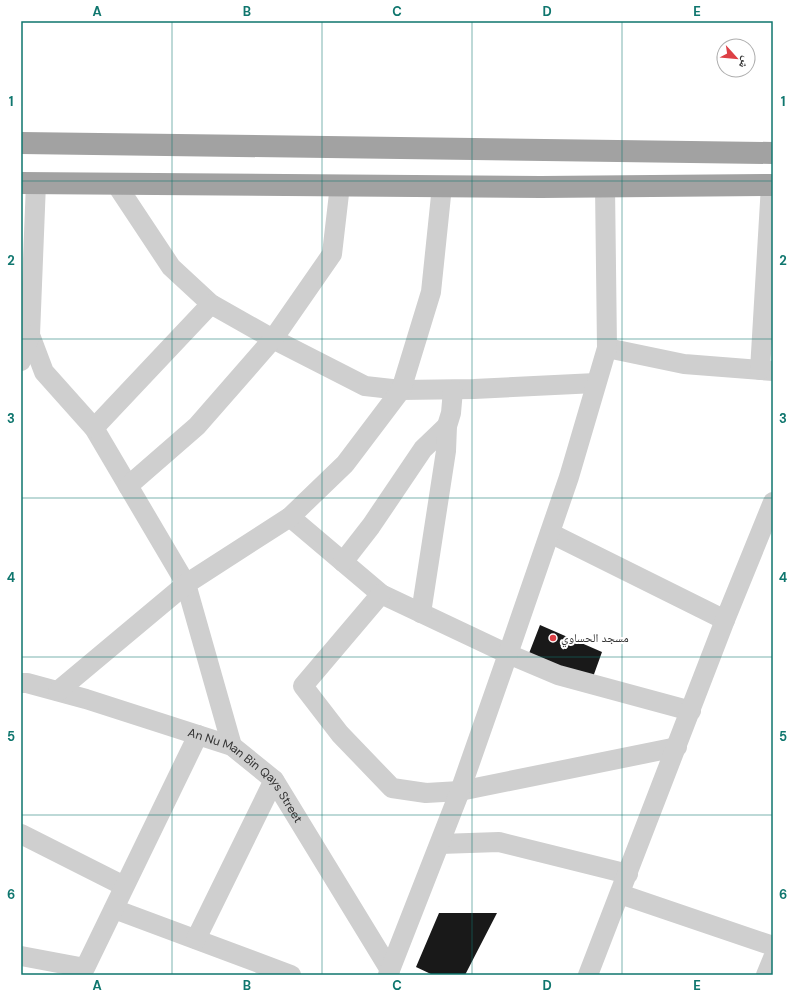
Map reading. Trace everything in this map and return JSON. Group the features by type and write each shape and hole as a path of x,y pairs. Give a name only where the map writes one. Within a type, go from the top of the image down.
{"highway":[{"path":"21,143 773,153"},
{"path":"29,183 442,186 772,185"}],"street":[{"path":"21,361 30,335 29,183"},
{"path":"116,184 171,267 211,304 273,339 365,386 401,390 453,390 596,383"},
{"path":"128,486 196,426 273,339 332,254 340,185"},
{"path":"606,348 684,364 767,371 772,185"},
{"path":"58,691 186,584 290,517 345,464 401,390 431,292 442,186"},
{"path":"389,973 460,791 508,654 569,477 606,348 605,186"},
{"path":"94,428 211,304"},
{"path":"30,335 44,372 94,428 186,584 232,746"},
{"path":"422,613 446,452 447,426 451,413 453,390"},
{"path":"343,562 371,526 423,449 447,426"},
{"path":"588,975 725,620 773,502"},
{"path":"290,517 381,594 508,654 558,675 691,711"},
{"path":"550,533 725,620"},
{"path":"381,594 303,686 340,734 392,788 426,793 460,791 676,747"},
{"name":"An Nu Man Bin Qays Street","path":"21,683 27,683 86,699 232,746 274,780 389,973"},
{"path":"21,956 85,968 198,735"},
{"path":"196,940 274,780"},
{"path":"21,834 124,886"},
{"path":"440,844 499,842 628,874"},
{"path":"620,894 773,946"},
{"path":"114,909 291,975"},
{"path":"766,975 773,958"}],"building":[{"name":"مسجد الحساوي","path":"540,625 602,652 593,677 528,656"},
{"path":"439,913 497,913 465,975 433,975 416,967"}],"place":[{"name":"مسجد الحساوي","path":"553,638"}]}
